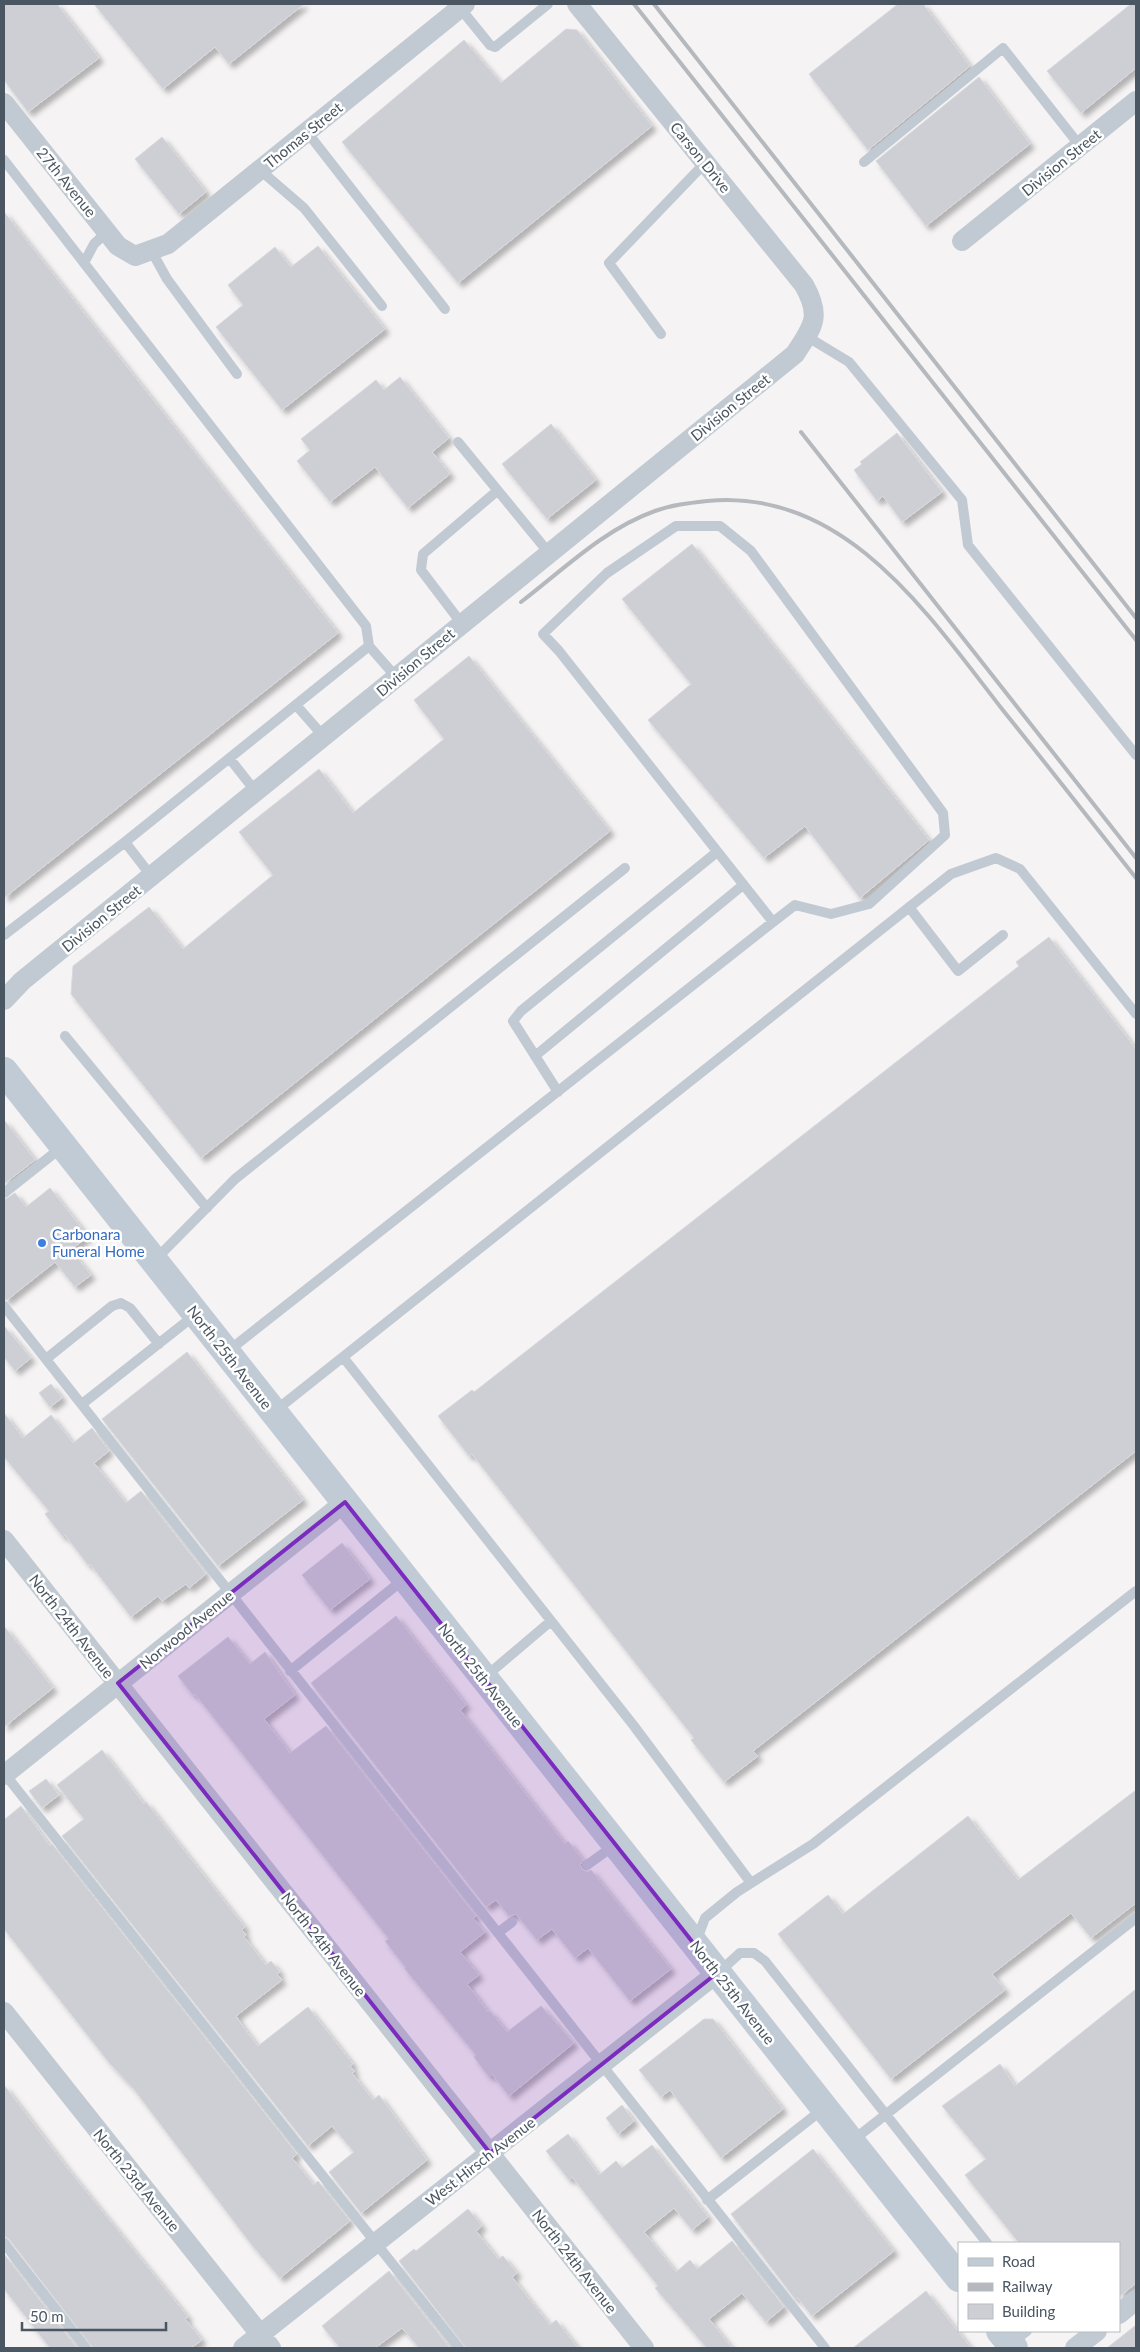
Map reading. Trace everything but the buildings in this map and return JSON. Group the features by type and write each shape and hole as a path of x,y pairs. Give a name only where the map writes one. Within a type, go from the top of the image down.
{"main road":[{"name":"North 25th Avenue","path":"4,1071 958,2277"}],"street":[{"name":"Carson Drive","path":"578,4 804,285 812,300 815,316"},
{"name":"Thomas Street","path":"143,253 168,244 462,6"},
{"name":"Division Street","path":"962,241 1136,101"},
{"name":"27th Avenue","path":"4,103 118,246 143,253"},
{"name":"Division Street","path":"4,1000 22,982 795,354 815,316"},
{"name":"Norwood Avenue","path":"4,1774 345,1502"},
{"name":"North 24th Avenue","path":"4,1540 644,2348"},
{"name":"West Hirsch Avenue","path":"243,2348 266,2341 376,2243 717,1973"},
{"name":"North 23rd Avenue","path":"4,2012 266,2341"},
{"path":"1120,2313 1136,2300"},
{"path":"1075,2348 1096,2332"}],"lane":[{"path":"462,6 490,45 495,47 548,4"},
{"path":"864,162 1003,48 1080,146"},
{"path":"307,132 445,310"},
{"path":"4,160 366,626 369,646 397,678"},
{"path":"661,334 609,263 705,163"},
{"path":"260,170 304,208 382,306"},
{"path":"84,263 94,244 107,232"},
{"path":"143,253 167,279 237,374"},
{"path":"806,336 850,362 962,500 968,545 1136,755"},
{"path":"458,442 549,553"},
{"path":"462,624 421,570 422,554 497,490"},
{"path":"226,1352 558,1092 773,922 795,904 831,914 869,904 945,835 943,813 751,551 720,526 676,526 607,573 543,634 559,651 773,922"},
{"path":"4,934 125,842 369,646"},
{"path":"296,705 324,737"},
{"path":"230,759 256,792"},
{"path":"125,842 152,877"},
{"path":"558,1092 513,1021 521,1010 717,852"},
{"path":"273,1412 951,874 996,858 1020,869 1136,1014"},
{"path":"154,1261 235,1179 625,868"},
{"path":"535,1056 743,885"},
{"path":"909,907 958,971 1003,935"},
{"path":"65,1036 207,1208"},
{"path":"4,1193 63,1146"},
{"path":"46,1359 112,1306 122,1303 130,1308 159,1344"},
{"path":"4,1306 825,2348"},
{"path":"82,1404 196,1314"},
{"path":"343,1357 634,1726 751,1883"},
{"path":"290,1671 405,1578"},
{"path":"695,1945 705,1918 751,1883 813,1844 1136,1591"},
{"path":"484,1678 551,1620"},
{"path":"4,1774 459,2348"},
{"path":"588,1865 616,1844"},
{"path":"851,2142 1136,1918"},
{"path":"498,1932 512,1922"},
{"path":"717,1973 740,1954 754,1953 765,1961 884,2116 986,2242"},
{"path":"707,2200 824,2108"},
{"path":"4,2243 86,2348"}],"highlighted area":[{"path":"345,1502 717,1973 490,2153 118,1683"}],"railway":[{"path":"634,4 1136,640"},
{"path":"654,4 1136,618"},
{"path":"801,432 1136,858"},
{"path":"521,602 601,539 618,528 661,509 680,504 707,501 756,502 800,514 841,536 878,564 912,598 944,634 1136,878"}],"place":[{"name":"Carbonara Funeral Home","path":"42,1243"}]}
